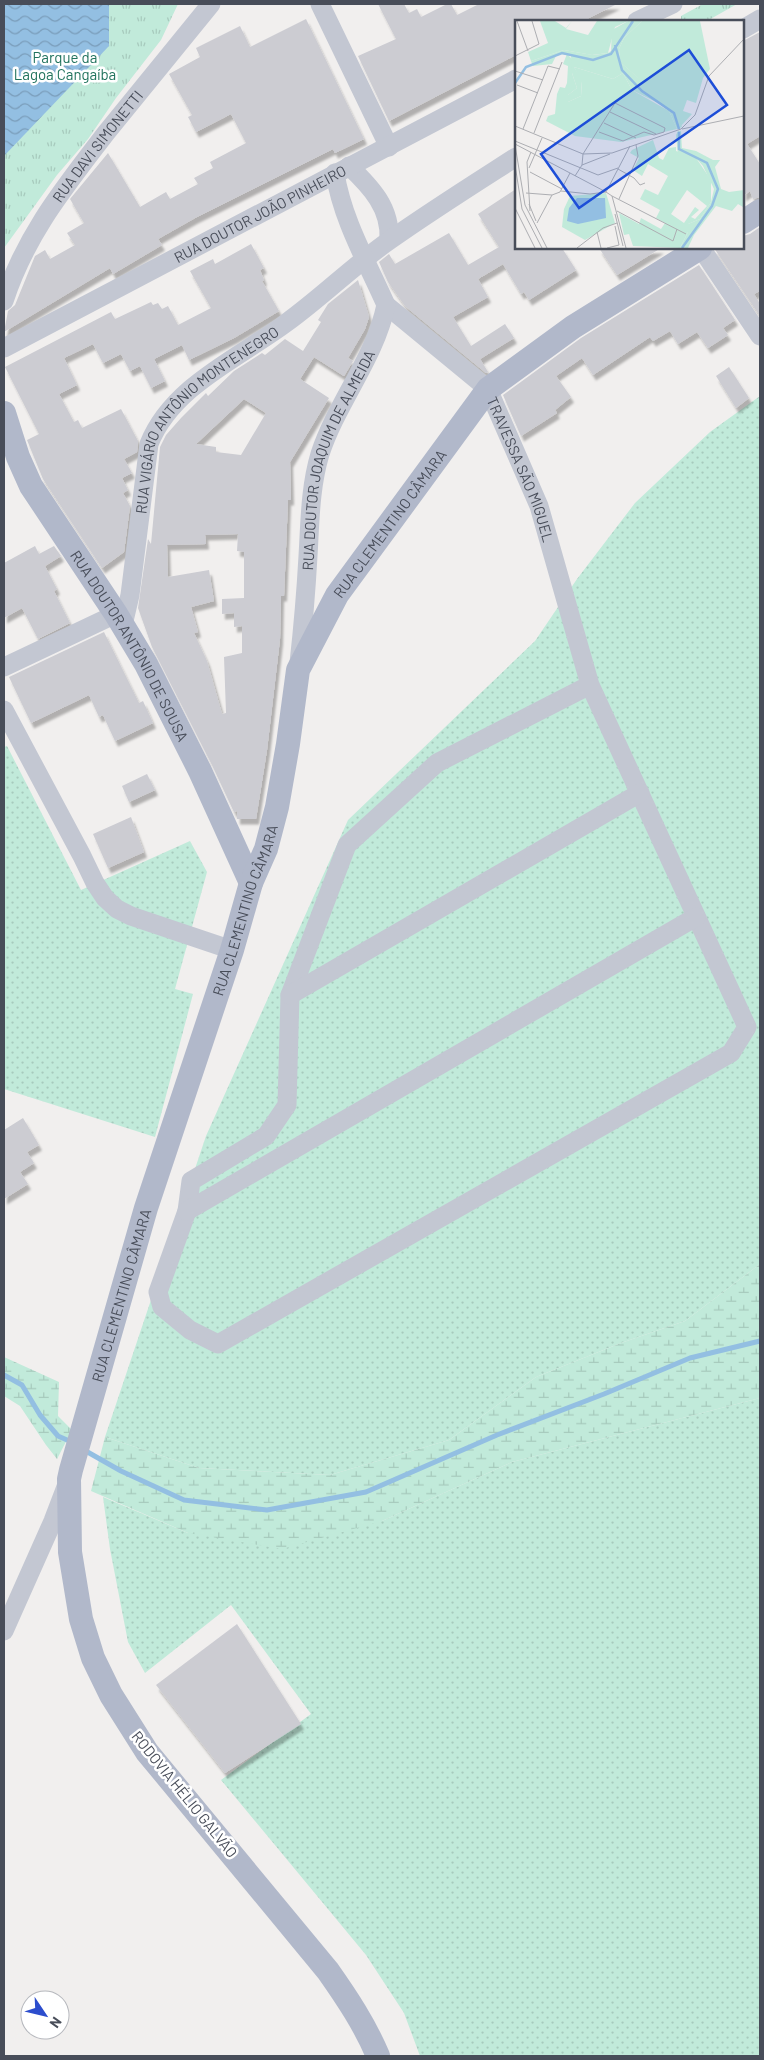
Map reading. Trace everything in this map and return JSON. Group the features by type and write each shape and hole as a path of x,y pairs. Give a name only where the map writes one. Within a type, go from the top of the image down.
{"main road":[{"path":"744,221 760,211"},
{"name":"RUA CLEMENTINO CÂMARA","path":"70,1475 146,1208 232,950 252,884 266,849 277,806 298,670 337,595 488,389 573,327 698,249"},
{"name":"RUA DOUTOR ANTÔNIO DE SOUSA","path":"4,413 18,457 31,486 119,619 146,664 200,771 252,884"},
{"name":"RODOVIA HÉLIO GALVÃO","path":"70,1475 70,1552 81,1619 93,1658 111,1695 147,1752 328,1971 352,2005 378,2056"}],"street":[{"name":"RUA DAVI SIMONETTI","path":"4,301 17,264 60,192 146,82 211,4"},
{"path":"320,4 388,147"},
{"path":"646,19 673,4"},
{"path":"744,28 760,19"},
{"name":"RUA DOUTOR JOÃO PINHEIRO","path":"4,348 515,80"},
{"path":"366,259 389,240 515,158"},
{"path":"386,305 346,218 338,190 342,169 376,193 385,208 390,227 389,240"},
{"path":"701,249 760,336"},
{"name":"RUA VIGÁRIO ANTÔNIO MONTENEGRO","path":"119,619 130,595 149,444 155,430 173,406 190,391 324,294 366,259"},
{"name":"TRAVESSA SÃO MIGUEL","path":"187,1212 158,1292 162,1307 190,1330 218,1344 731,1053 747,1026 590,684 531,484 488,389 386,305"},
{"name":"RUA DOUTOR JOAQUIM DE ALMEIDA","path":"298,670 305,600 311,504 320,456 337,414 373,345 386,305"},
{"path":"4,666 119,619"},
{"path":"187,1212 191,1181 266,1136 287,1105 290,995 347,845 437,763 590,684"},
{"path":"4,710 95,883 105,898 117,909 131,916 232,950"},
{"path":"290,995 640,793"},
{"path":"187,1212 696,917"},
{"path":"4,1631 53,1521 70,1475"}],"green space":[{"name":"Parque da Lagoa Cangaíba","path":"4,4 178,4 161,40 116,98 88,139 57,175 4,248"},
{"path":"703,4 737,4 709,20 681,20 681,16"},
{"path":"760,396 760,1264 685,1321 621,1343 536,1377 449,1440 330,1475 199,1468 105,1437 206,1136 348,820 535,641 577,579 635,503 710,432"},
{"path":"7,746 81,890 190,841 207,872 175,989 193,994 155,1137 4,1089 4,747"},
{"path":"760,1264 760,1398 512,1462 382,1521 282,1549 188,1533 91,1491 105,1437 199,1468 330,1475 449,1440 536,1377 621,1343 685,1321"},
{"path":"4,1357 59,1382 58,1416 72,1430 57,1459 20,1406 4,1396"},
{"path":"760,1398 760,2056 420,2056 404,2013 366,1955 221,1780 311,1714 231,1605 145,1673 128,1642 110,1549 103,1497 188,1533 382,1521 512,1462"}],"water":[{"path":"4,4 109,4 109,46 4,156"}],"building":[{"path":"378,4 404,4 409,13 417,9 421,17 447,4 451,4 457,15 479,4 617,4 585,20 515,20 515,56 389,121 358,56 396,39"},
{"path":"306,19 364,139 335,153 333,149 195,218 158,239 162,245 113,274 110,268 4,332 8,311 15,305 35,256 45,250 50,259 75,245 67,233 84,223 70,199 108,153 140,207 166,192 170,199 198,184 194,178 213,168 210,162 246,143 231,114 196,132 188,117 192,115 169,74 200,57 196,48 240,26 250,47"},
{"path":"760,32 760,136 747,144 760,164 760,197 753,199 750,191 744,195 744,40"},
{"path":"515,190 515,249 563,249 576,270 529,300 524,292 521,294 503,264 478,279 488,297 453,317 471,346 505,324 514,338 480,359 488,372 486,373 405,306 388,282 379,262 389,254 395,264 449,233 468,265 499,247 478,214"},
{"path":"760,227 760,291 754,294 760,304 760,316 715,249 744,249 744,236"},
{"path":"251,244 264,268 260,270 264,280 262,281 279,311 234,338 189,360 182,345 154,359 165,381 151,388 140,366 130,371 121,354 103,363 93,344 64,358 77,385 59,394 74,422 78,420 82,428 121,409 138,441 137,452 124,459 132,473 122,478 128,490 123,493 130,506 124,552 102,568 43,479 27,440 39,434 5,367 111,312 115,319 151,302 153,305 158,303 162,309 168,306 178,325 211,308 190,271 213,259 215,264"},
{"path":"600,249 659,249 617,275"},
{"path":"699,265 735,320 723,328 728,335 708,348 697,332 678,344 670,331 653,341 650,337 593,375 582,358 556,376 571,397 555,410 557,413 521,436 503,395 581,338"},
{"path":"358,280 369,317 365,329 348,358 353,361 344,376 314,357 300,379 329,398 290,462 291,500 288,500 284,596 281,596 280,639 267,750 256,819 237,819 237,811 234,812 152,647 138,608 148,539 151,544 160,447 166,435 181,418 206,393 208,396 234,371 262,353 265,355 285,339 303,351 321,322 318,320 328,304","holes":["244,399 266,413 241,455 216,452 216,447 196,444","238,534 237,551 244,552 244,598 222,599 222,614 234,613 234,627 242,626 242,653 224,657 226,713 222,714 207,661 194,633 198,632 191,607 214,601 209,570 168,577 167,545 206,544 205,535"]},
{"path":"729,367 749,398 736,408 716,376"},
{"path":"35,546 39,554 54,546 61,556 45,566 57,589 54,591 70,623 38,639 22,608 4,618 4,563"},
{"path":"104,632 139,703 143,701 153,723 115,741 103,715 99,717 89,695 31,723 9,677"},
{"path":"147,774 155,790 129,802 122,786"},
{"path":"131,817 144,852 108,868 93,834"},
{"path":"23,1118 39,1145 27,1152 34,1163 20,1172 28,1184 4,1199 4,1130"},
{"path":"237,1624 301,1724 225,1773 156,1685"}],"waterway":[{"path":"84,1450 121,1471 184,1500 267,1510 366,1492 497,1435 604,1394 690,1358 760,1341"},
{"path":"4,1375 22,1385 40,1415 58,1436 67,1440"}]}
